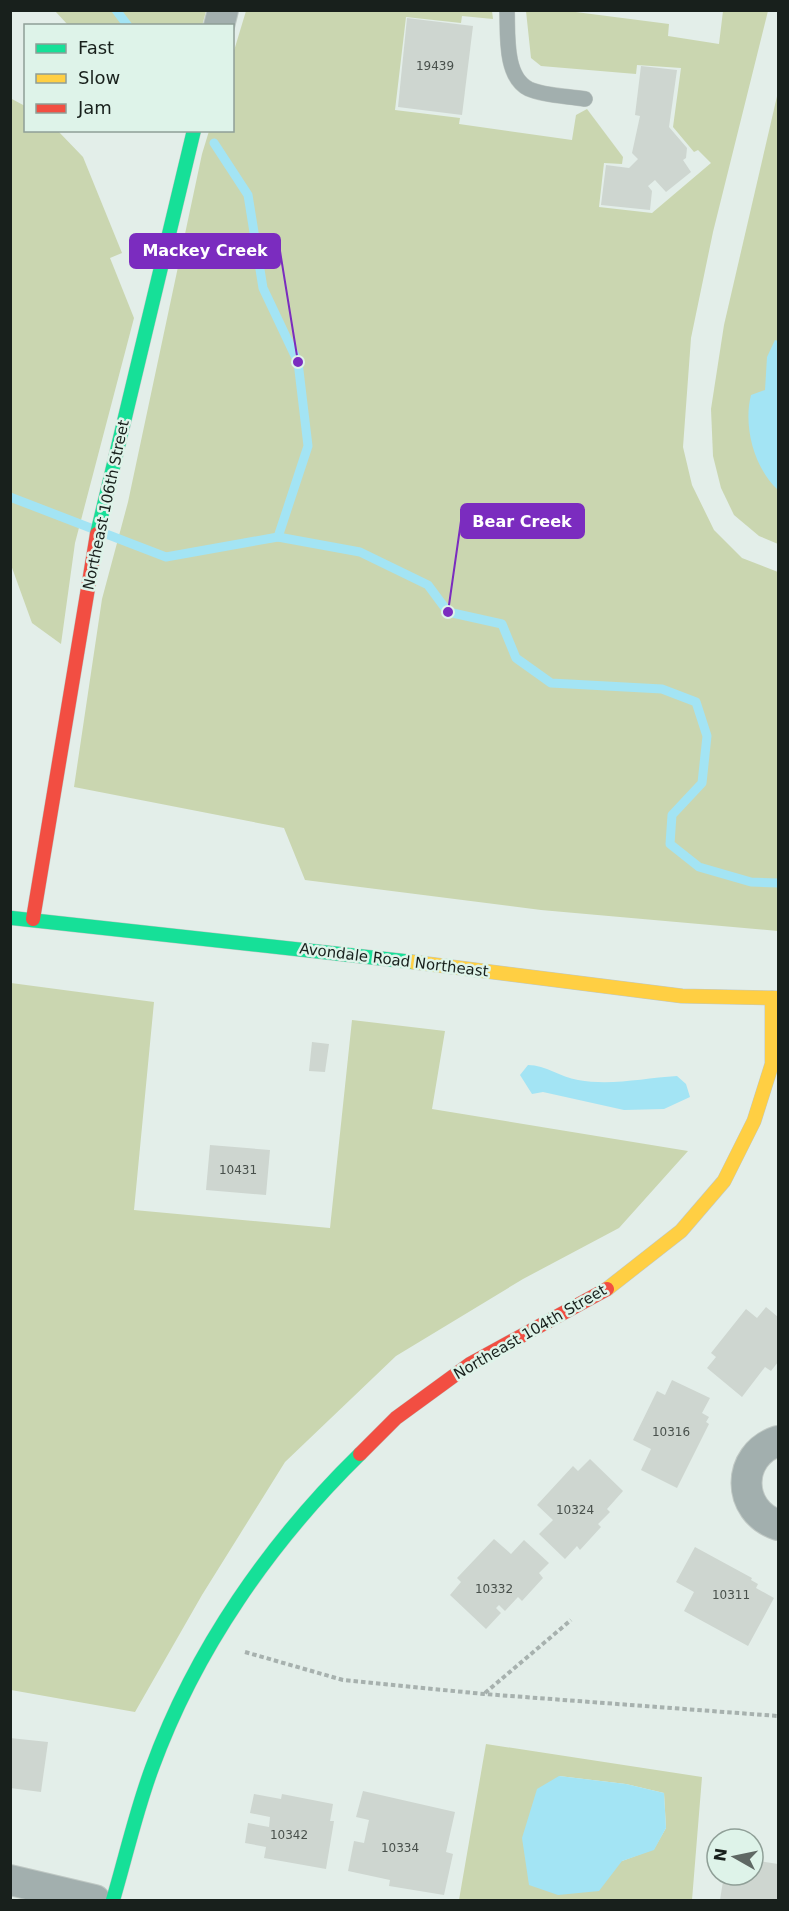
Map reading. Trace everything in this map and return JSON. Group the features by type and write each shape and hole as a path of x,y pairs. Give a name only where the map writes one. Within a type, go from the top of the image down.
{"street":[{"name":"Northeast 106th Street","path":"33,919 95,544 194,132"},
{"name":"Avondale Road Northeast","path":"10,918 682,996 775,998"},
{"name":"Northeast 104th Street","path":"113,1900 152,1768 198,1666 267,1558 336,1477 396,1418 470,1364 608,1289 681,1231 724,1181 754,1121 772,1064 775,998"},
{"path":"778,1441 759,1452 750,1462 746,1489 750,1502 758,1513 778,1525"},
{"path":"10,1880 95,1900"}],"lane":[{"path":"507,10 510,55 516,76 529,89 585,99"}],"path":[{"path":"484,1694 571,1620"},
{"path":"241,1650 343,1680 484,1694 778,1716"}],"green space":[{"path":"55,11 206,11 203,24 67,24"},
{"path":"246,11 492,11 493,19 462,16 461,23 406,17 395,110 460,118 459,124 572,140 576,115 587,109 623,157 622,164 604,163 599,207 652,213 711,163 698,150 694,152 673,127 681,68 637,65 636,74 541,66 531,58 526,11 568,11 669,24 668,36 719,44 723,11 768,11 713,232 691,338 683,447 692,485 714,530 742,558 778,572 778,931 541,910 305,880 284,828 74,787 102,599 128,502 202,154 209,132 234,132 234,51"},
{"path":"778,92 778,544 759,536 734,515 721,488 713,456 711,409 724,325"},
{"path":"10,98 24,105 24,132 59,132 83,157 122,253 110,258 134,318 75,543 61,644 32,623 11,565"},
{"path":"11,983 154,1002 134,1210 330,1228 352,1020 445,1031 432,1109 688,1151 619,1228 523,1279 396,1356 285,1462 202,1595 135,1712 11,1690"},
{"path":"486,1744 702,1777 692,1900 459,1900","holes":["559,1776 626,1784 664,1793 666,1828 654,1849 622,1861"]}],"water":[{"path":"775,340 778,341 778,490 757,458 752,446 748,420 751,395 765,390 767,357"},
{"path":"528,1065 590,1082 677,1076 686,1084 690,1097 664,1109 624,1110 543,1092 532,1094 520,1075"},
{"path":"559,1776 626,1784 664,1793 666,1828 654,1850 622,1861 599,1891 558,1895 529,1885 522,1838 537,1789"}],"building":[{"path":"407,18 473,26 462,115 398,107"},
{"path":"641,66 677,70 669,127 687,148 686,158 683,160 691,172 666,192 655,180 648,186 652,191 650,210 601,205 606,165 629,168 638,159 632,153 640,116 635,115"},
{"path":"312,1042 329,1044 325,1072 309,1071"},
{"path":"210,1145 270,1150 266,1195 206,1190"},
{"path":"766,1307 778,1317 778,1362 771,1371 765,1367 742,1397 707,1368 716,1357 711,1353 746,1309 757,1318"},
{"path":"672,1380 710,1398 702,1413 709,1417 706,1422 709,1424 677,1488 641,1470 651,1449 633,1440 657,1391 665,1395"},
{"path":"590,1459 623,1491 607,1509 610,1512 598,1524 601,1527 580,1550 577,1546 565,1559 539,1534 553,1520 537,1505 573,1466 578,1471"},
{"path":"494,1539 511,1554 524,1540 549,1563 539,1573 543,1578 522,1601 518,1597 505,1611 499,1605 496,1608 501,1613 486,1629 450,1595 461,1582 457,1578"},
{"path":"695,1547 752,1578 751,1580 758,1584 756,1588 774,1598 748,1646 684,1611 694,1592 676,1582"},
{"path":"10,1738 48,1742 41,1792 10,1788"},
{"path":"363,1791 455,1812 446,1852 453,1854 444,1895 389,1886 390,1880 348,1871 354,1841 364,1843 369,1820 356,1817"},
{"path":"254,1794 281,1799 282,1794 333,1804 330,1821 334,1821 326,1869 264,1858 266,1847 245,1843 248,1823 269,1827 270,1817 250,1813"},
{"path":"765,1862 778,1864 778,1900 720,1900 722,1887 765,1887"}],"waterway":[{"path":"116,10 126,24"},
{"path":"214,143 248,195 263,288 298,362 308,446 278,537"},
{"path":"10,497 166,557 278,537 360,552 428,585 448,612 502,624 516,658 551,683 662,689 696,702 707,736 702,783 672,815 670,844 699,867 751,882 778,883"}],"traffic: fast":[{"path":"97,534 194,132"},
{"path":"12,918 413,962"},
{"path":"113,1900 152,1768 190,1682 213,1640 266,1561 327,1488 360,1454"}],"traffic: slow":[{"path":"413,962 682,996 778,998"},
{"path":"607,1289 681,1231 724,1181 754,1121 772,1064 772,998"}],"traffic: jam":[{"path":"33,919 97,534"},
{"path":"360,1454 396,1418 470,1364 607,1289"}],"place":[{"name":"Mackey Creek","path":"298,362"},
{"name":"Bear Creek","path":"448,612"}]}
